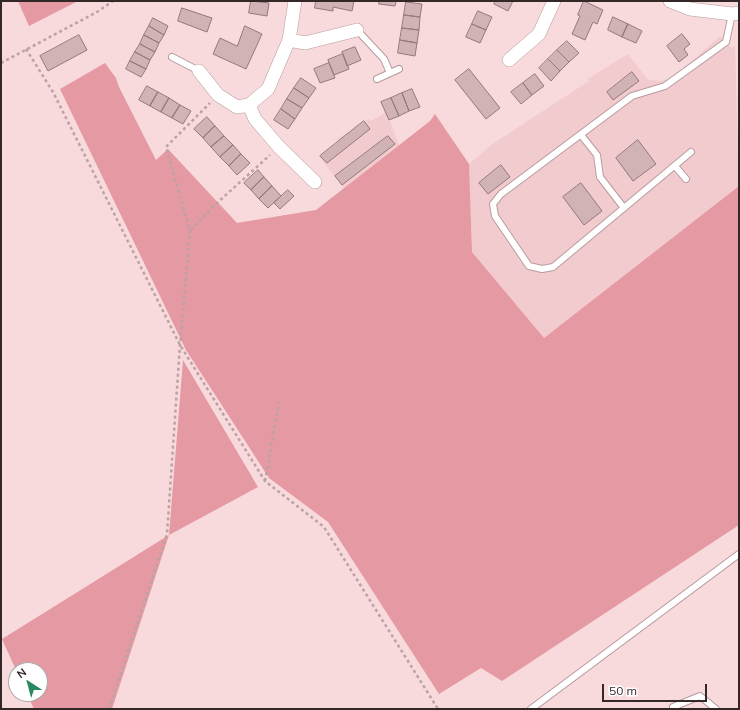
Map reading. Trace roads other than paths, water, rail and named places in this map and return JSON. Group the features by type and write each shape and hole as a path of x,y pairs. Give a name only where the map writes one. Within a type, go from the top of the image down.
{"street":[{"path":"200,71 218,95 236,107 249,105 268,89 289,40 295,1"},
{"path":"509,60 539,34 554,1"},
{"path":"670,1 690,9 735,13"},
{"path":"289,40 306,43 357,30"},
{"path":"249,105 255,119 279,147 315,182"}],"lane":[{"path":"692,152 553,267 542,269 529,266 495,216 493,204 501,194 632,96 665,86 726,42 735,13"},
{"path":"357,30 384,58 390,73"},
{"path":"172,57 200,71"},
{"path":"377,79 399,69"},
{"path":"581,135 598,155 600,177 624,208"},
{"path":"675,166 686,179"},
{"path":"531,709 739,554"},
{"path":"673,707 700,696 716,709"}]}
